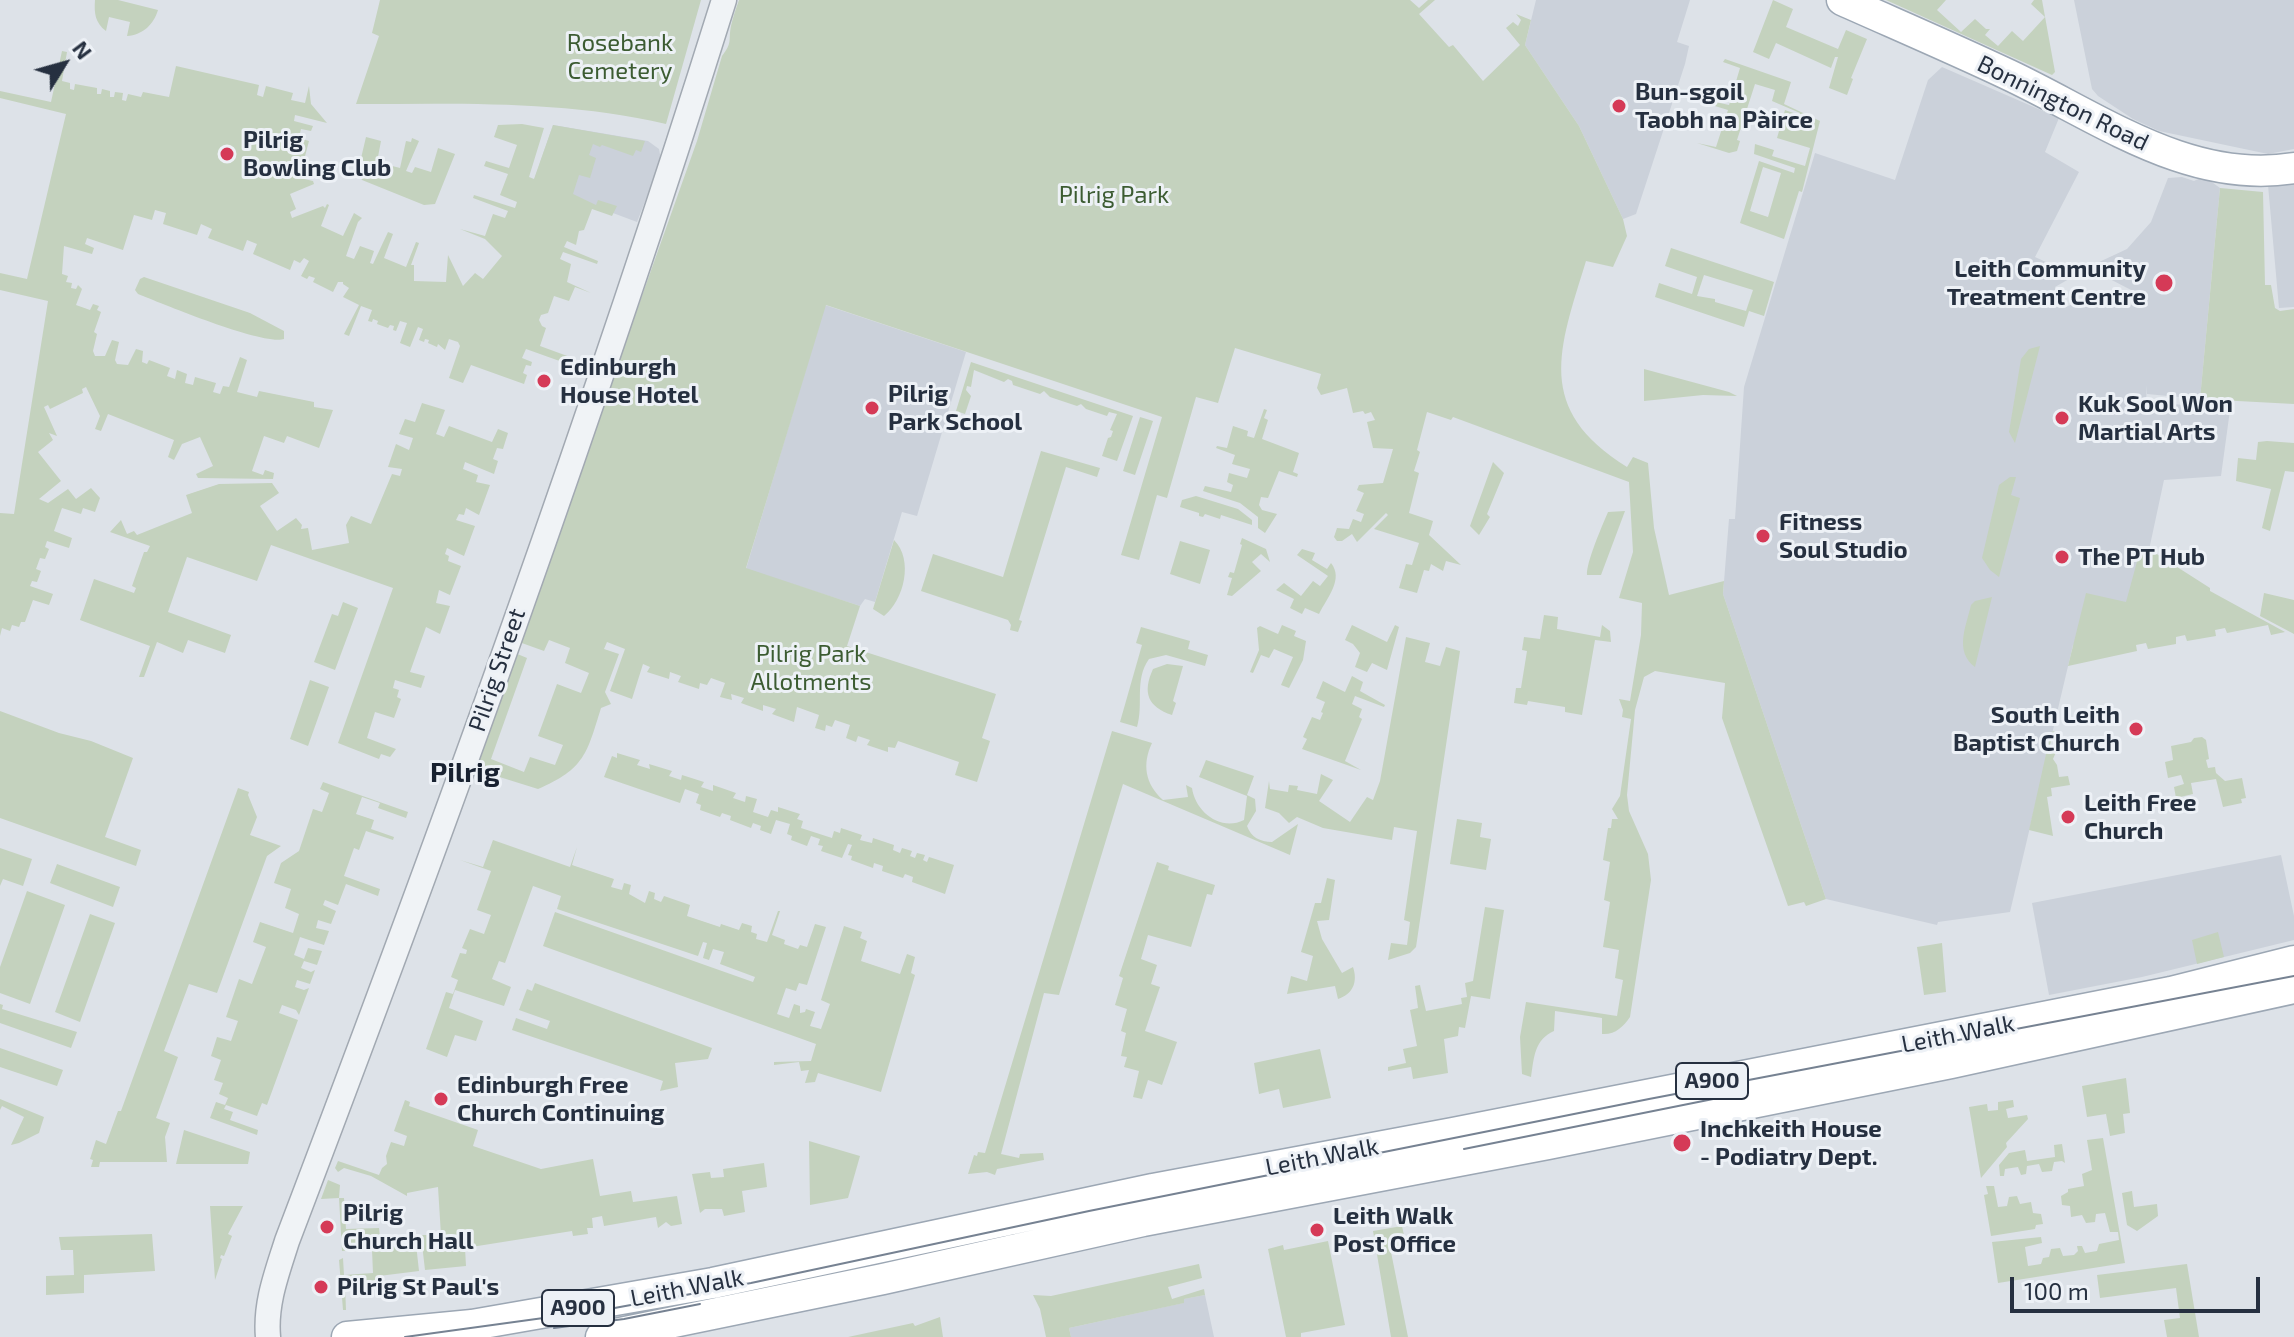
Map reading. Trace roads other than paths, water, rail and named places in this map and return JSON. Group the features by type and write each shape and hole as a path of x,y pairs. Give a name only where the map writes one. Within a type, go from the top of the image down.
{"main road":[{"name":"Bonnington Road","path":"1842,0 2008,74 2157,150 2181,159 2244,171 2294,168"},
{"name":"Leith Walk","path":"347,1337 472,1325 754,1276 1153,1189 2171,992 2294,961"},
{"name":"Leith Walk","path":"601,1337 895,1277 1143,1221 1489,1156 1951,1063 2294,988"}],"street":[{"name":"Pilrig Street","path":"268,1337 270,1293 287,1241 458,779 628,301 724,0"}],"tram line":[{"path":"405,1337 609,1309 751,1283 1089,1211 1649,1099 2294,976"},
{"path":"1464,1149 1738,1094"},
{"path":"554,1328 624,1319 700,1304"}],"place":[{"name":"Bun-sgoil Taobh na Pàirce","path":"1619,106"},
{"name":"Pilrig Bowling Club","path":"227,154"},
{"name":"Leith Community Treatment Centre","path":"2164,283"},
{"name":"Edinburgh House Hotel","path":"544,381"},
{"name":"Pilrig Park School","path":"872,408"},
{"name":"Kuk Sool Won Martial Arts","path":"2062,418"},
{"name":"Fitness Soul Studio","path":"1763,536"},
{"name":"The PT Hub","path":"2062,557"},
{"name":"South Leith Baptist Church","path":"2136,729"},
{"name":"Leith Free Church","path":"2068,817"},
{"name":"Edinburgh Free Church Continuing","path":"441,1099"},
{"name":"Inchkeith House - Podiatry Dept.","path":"1682,1143"},
{"name":"Pilrig Church Hall","path":"327,1227"},
{"name":"Leith Walk Post Office","path":"1317,1230"},
{"name":"Pilrig St Paul's","path":"321,1287"}],"district":[{"name":"Pilrig","path":"465,773"}],"park label":[{"name":"Rosebank Cemetery","path":"620,57"},
{"name":"Pilrig Park","path":"1114,195"},
{"name":"Pilrig Park Allotments","path":"811,668"}]}
